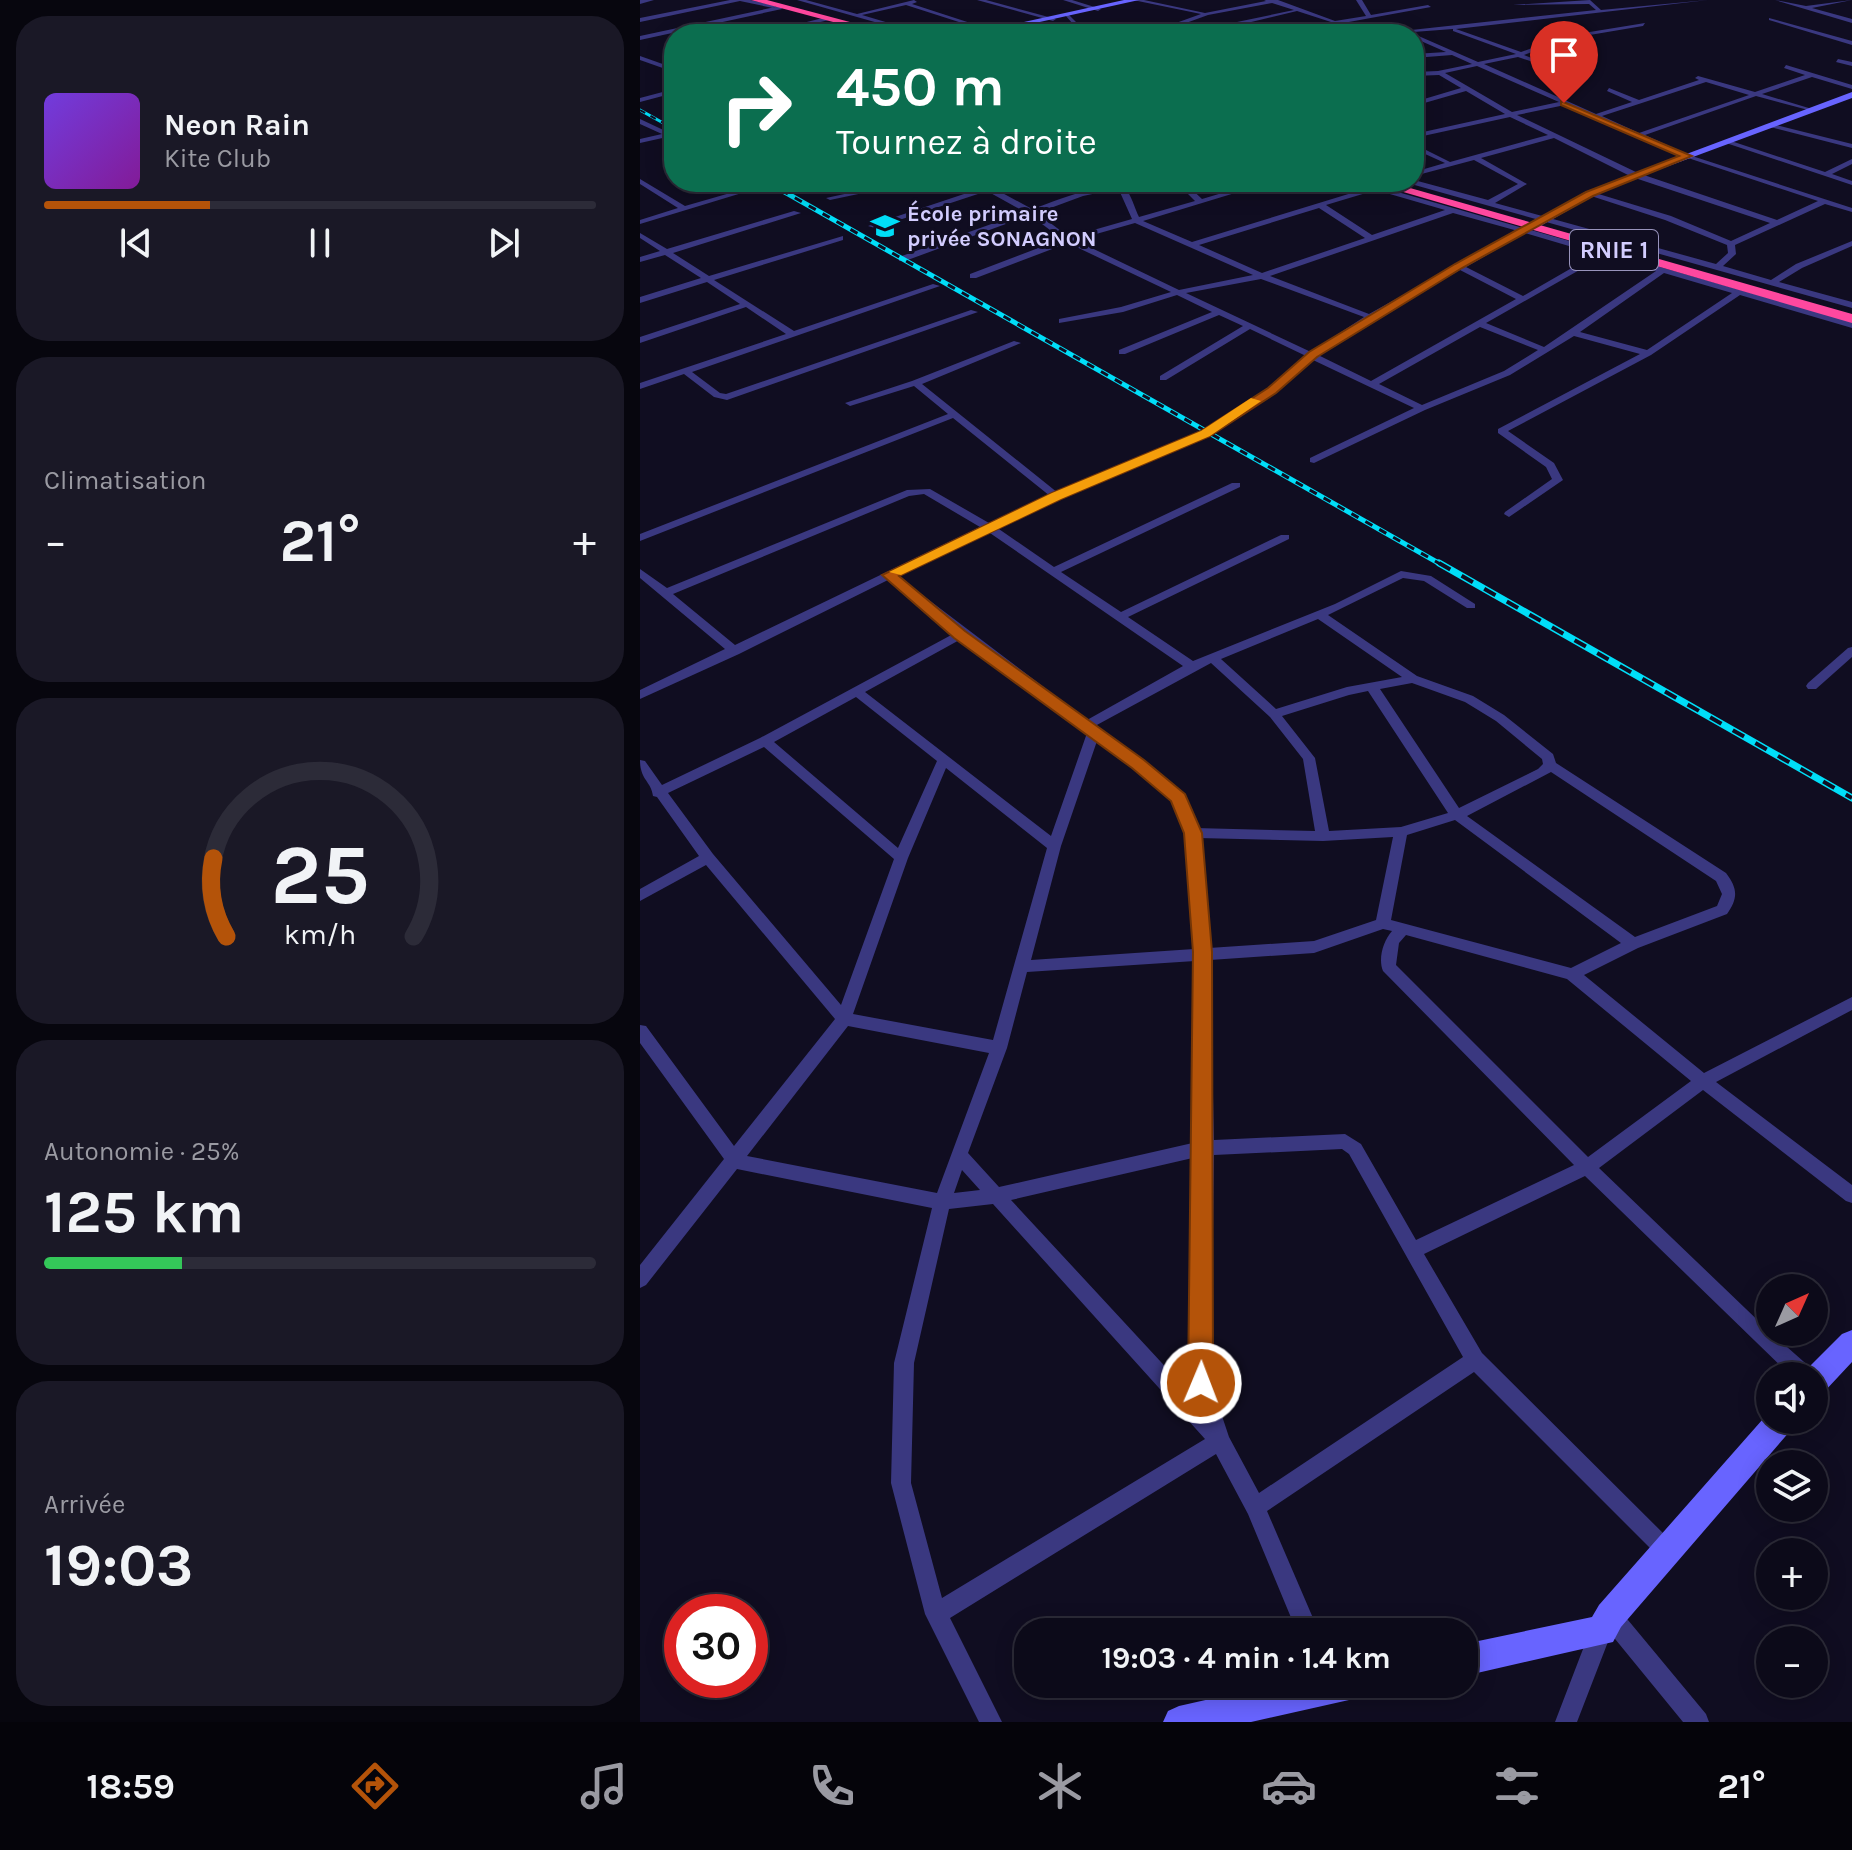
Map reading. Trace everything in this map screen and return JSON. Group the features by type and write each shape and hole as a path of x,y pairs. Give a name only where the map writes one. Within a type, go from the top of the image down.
{"highway":[{"path":"756,0 851,24"},
{"path":"779,4 866,24"},
{"name":"RNIE 1","path":"1424,191 1852,319"},
{"name":"RNIE 1","path":"1403,192 1852,311"}],"main road":[{"path":"1028,24 1131,0"},
{"path":"1535,225 1589,194 1635,175 1852,95"},
{"path":"1828,1368 1852,1343"},
{"path":"1478,1656 1606,1624 1769,1434"},
{"path":"1179,1722 1281,1698"}],"street":[{"path":"640,2 651,0"},
{"path":"640,20 740,0 779,4 844,24"},
{"path":"800,0 891,24"},
{"path":"812,2 825,0"},
{"path":"859,14 922,0"},
{"path":"980,0 1053,19"},
{"path":"1066,0 1098,9"},
{"path":"1131,0 1207,14"},
{"path":"1178,24 1207,14 1268,1 1289,0"},
{"path":"1359,0 1369,17"},
{"path":"1422,0 1449,29 1552,68"},
{"path":"1424,32 1702,0"},
{"path":"1778,0 1852,21"},
{"path":"1268,1 1296,12 1346,24"},
{"path":"1804,7 1852,1"},
{"path":"1497,24 1519,3 1590,2 1599,10"},
{"path":"699,24 779,4"},
{"path":"907,4 970,24"},
{"path":"1334,24 1428,7"},
{"path":"1424,75 1520,55 1565,38 1643,24 1619,8"},
{"path":"1217,12 1241,23 1296,12"},
{"path":"1067,16 1075,24"},
{"path":"1545,17 1565,38"},
{"path":"805,24 827,19"},
{"path":"1771,19 1852,43"},
{"path":"640,38 663,33"},
{"path":"1424,41 1687,156 1852,210"},
{"path":"1424,56 1454,54"},
{"path":"640,58 664,66"},
{"path":"1838,61 1852,64"},
{"path":"1786,67 1852,87"},
{"path":"1440,73 1512,115 1635,175 1777,223"},
{"path":"1639,135 1811,75"},
{"path":"1596,116 1702,79 1810,110"},
{"path":"1424,101 1465,89"},
{"path":"1609,90 1638,102"},
{"path":"641,99 664,93"},
{"path":"1424,134 1564,103"},
{"path":"640,121 664,133"},
{"path":"1772,126 1852,146"},
{"path":"1424,170 1553,136"},
{"path":"640,141 664,138"},
{"path":"1728,142 1852,183"},
{"path":"1424,151 1447,162"},
{"path":"1474,157 1523,184 1489,203"},
{"path":"1826,174 1852,161"},
{"path":"640,181 684,209"},
{"path":"1424,185 1489,203 1604,253 1852,325"},
{"path":"640,222 741,192"},
{"path":"830,198 860,192"},
{"path":"872,226 977,192"},
{"path":"996,192 1031,212 1068,240 1422,408"},
{"path":"902,259 1089,192"},
{"path":"1123,192 1137,221 1262,276 1370,317"},
{"path":"1191,192 1200,201"},
{"path":"973,276 1068,240 1232,192"},
{"path":"1191,245 1354,192"},
{"path":"1397,192 1453,210 1719,266 1852,305"},
{"path":"1589,194 1668,218 1731,244 1825,201"},
{"path":"1319,204 1369,237"},
{"path":"1062,321 1123,309 1179,292 1262,276 1453,210"},
{"path":"640,260 797,213"},
{"path":"640,695 988,527 1205,433 1272,390 1313,355 1370,317 1535,225"},
{"path":"640,235 793,334"},
{"path":"640,300 840,238"},
{"path":"1773,282 1852,243"},
{"path":"1719,266 1732,254 1731,244"},
{"path":"1372,384 1604,253"},
{"path":"1459,266 1521,298"},
{"path":"1314,460 1422,408 1507,373 1573,333 1663,270"},
{"path":"640,386 936,286"},
{"path":"1509,514 1558,480 1550,465 1501,431 1648,353 1739,292"},
{"path":"640,340 747,304"},
{"path":"685,371 717,395 727,397 974,312"},
{"path":"1122,352 1219,312"},
{"path":"1481,324 1545,350"},
{"path":"1163,378 1251,325"},
{"path":"1573,333 1648,353"},
{"path":"850,403 915,383 1017,343"},
{"path":"915,383 1056,496"},
{"path":"640,538 953,415"},
{"path":"1051,572 1236,485"},
{"path":"665,593 917,490 926,491 988,527 1192,666"},
{"path":"1120,617 1285,537"},
{"path":"640,572 735,651"},
{"path":"991,1722 936,1614 901,1483 904,1363 942,1202 999,1048 1054,846 1091,728 1192,666 1319,614 1401,574 1427,578 1471,606"},
{"path":"889,575 960,635 1091,728 1178,798 1193,833 1203,952 1201,1383 1220,1441 1255,1507"},
{"path":"1319,614 1413,679 1469,699 1500,718 1548,757 1550,765 1721,877 1730,888 1731,897 1722,910 1633,944 1572,974"},
{"path":"658,793 765,741 960,635"},
{"path":"1812,686 1852,651"},
{"path":"1213,658 1274,714 1309,758 1323,836"},
{"path":"1274,714 1413,679"},
{"path":"1372,687 1457,815 1633,944"},
{"path":"858,692 1054,846"},
{"path":"765,741 901,858"},
{"path":"640,1279 844,1019 901,858 943,761"},
{"path":"640,764 658,793 708,858 844,1019 999,1048"},
{"path":"1193,833 1323,836 1401,832 1457,815 1543,772 1550,765"},
{"path":"1383,923 1401,832"},
{"path":"640,896 708,858"},
{"path":"1023,966 1314,947 1383,923 1401,931 1572,974 1703,1081 1852,1195"},
{"path":"1401,931 1392,941 1388,967 1587,1167 1790,1362"},
{"path":"1414,1250 1587,1167 1703,1081 1852,1003"},
{"path":"640,1031 735,1161 942,1202 994,1196 1204,1148 1345,1141 1355,1149 1475,1360 1667,1551"},
{"path":"959,1155 1220,1441"},
{"path":"1255,1507 1475,1360"},
{"path":"1201,1383 1302,1618"},
{"path":"936,1614 1220,1441"},
{"path":"1566,1722 1606,1624 1698,1722"}],"railway":[{"path":"640,110 664,123"},
{"path":"785,192 1442,565"},
{"path":"1439,563 1852,798"}],"slow traffic":[{"path":"896,572 1056,496 1205,433 1255,401"}],"place":[{"name":"École primaire privée SONAGNON","path":"885,226"}],"route":[{"path":"1201,1383 1203,952 1193,833 1178,798 1138,764 960,635 889,575 1056,496 1205,433 1272,390 1313,355 1370,317 1589,194 1687,156 1564,103"}]}
